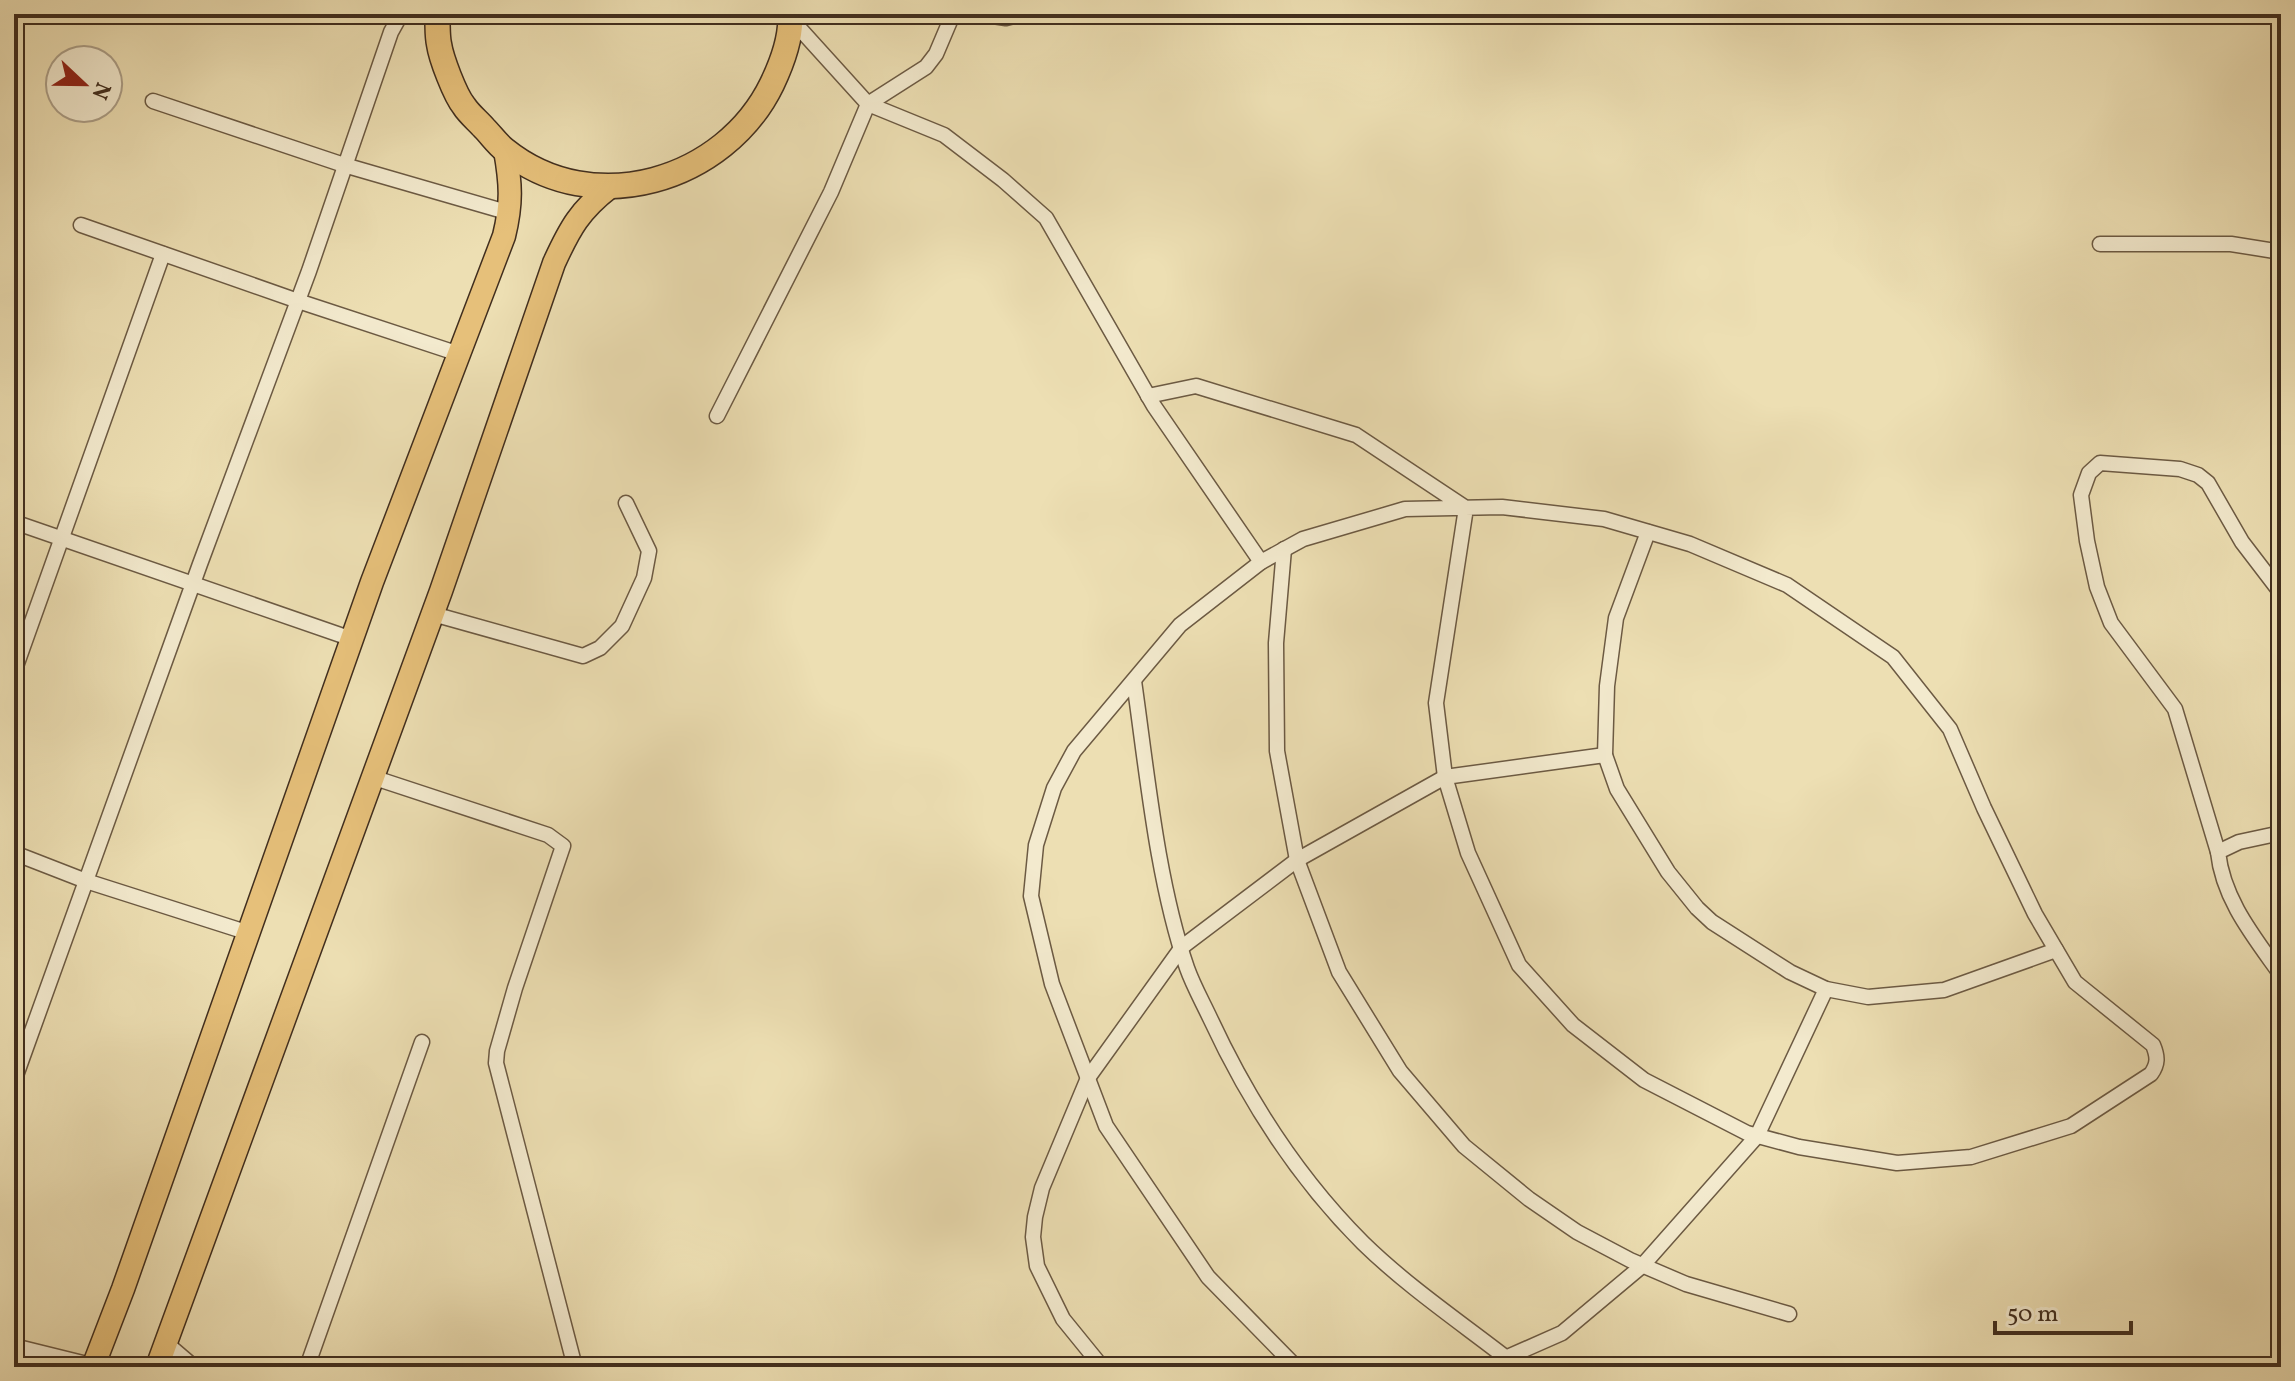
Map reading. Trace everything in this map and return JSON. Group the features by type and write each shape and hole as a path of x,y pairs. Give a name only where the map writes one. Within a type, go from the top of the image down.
{"highway":[{"path":"437,14 439,47 462,105 505,150 537,170 573,182 610,187 655,181 697,165 733,139 762,104 782,64 791,17"}],"main road":[{"path":"95,1366 352,639 504,236 510,213 511,184 505,150"},
{"path":"157,1367 433,614 554,263 571,225 587,204 610,187"}],"street":[{"path":"14,1081 192,584 298,301 391,32 401,14"},
{"path":"717,416 831,192 868,104 926,67 936,54 953,14"},
{"path":"980,14 1006,18 1022,14"},
{"path":"791,17 868,104 944,135 1046,218 1148,396 1261,562"},
{"path":"153,101 344,165 510,213"},
{"path":"81,225 459,354"},
{"path":"2100,244 2231,244 2281,252"},
{"path":"14,672 163,254"},
{"path":"1148,396 1196,386 1356,435 1466,508"},
{"path":"2281,593 2242,542 2208,483 2198,475 2180,469 2100,463 2089,473 2081,495 2097,587 2111,623 2175,709 2218,852 2222,878 2239,914 2281,975"},
{"path":"433,614 583,656 600,648 622,626 644,578 647,564 649,551 626,503"},
{"path":"1296,1367 1208,1277 1106,1126 1052,984 1031,896 1036,845 1054,788 1074,751 1180,625 1261,562 1303,539 1405,509 1502,507 1604,519 1690,544 1787,585 1893,657 1950,729 2035,914 2075,982 2153,1045 2157,1060 2151,1074 2071,1126 1971,1157 1897,1163 1799,1147 1747,1133 1644,1080 1573,1025 1519,965 1468,853 1445,777 1436,703 1466,508"},
{"path":"14,522 352,639"},
{"path":"1648,532 1616,618 1607,686 1605,755 1624,801 1668,872 1697,908 1712,922 1777,964 1826,989 1868,997 1944,990 2056,950"},
{"path":"1284,549 1276,643 1277,751 1297,860 1339,972 1400,1071 1464,1146 1529,1199 1577,1232 1642,1266 1686,1284 1789,1314"},
{"path":"1134,681 1168,895 1187,969 1231,1064 1291,1158 1364,1243 1410,1284 1505,1357"},
{"path":"1102,1367 1063,1319 1037,1266 1033,1237 1042,1188 1088,1078 1182,947 1297,860 1445,777 1605,755"},
{"path":"372,777 548,835 563,846 515,988 496,1063 575,1367"},
{"path":"2218,852 2239,842 2281,833"},
{"path":"14,853 86,881 249,933"},
{"path":"1485,1367 1562,1333 1642,1266 1757,1136 1826,989"},
{"path":"307,1367 422,1042"},
{"path":"166,1343 194,1367"},
{"path":"14,1346 95,1366"}]}
